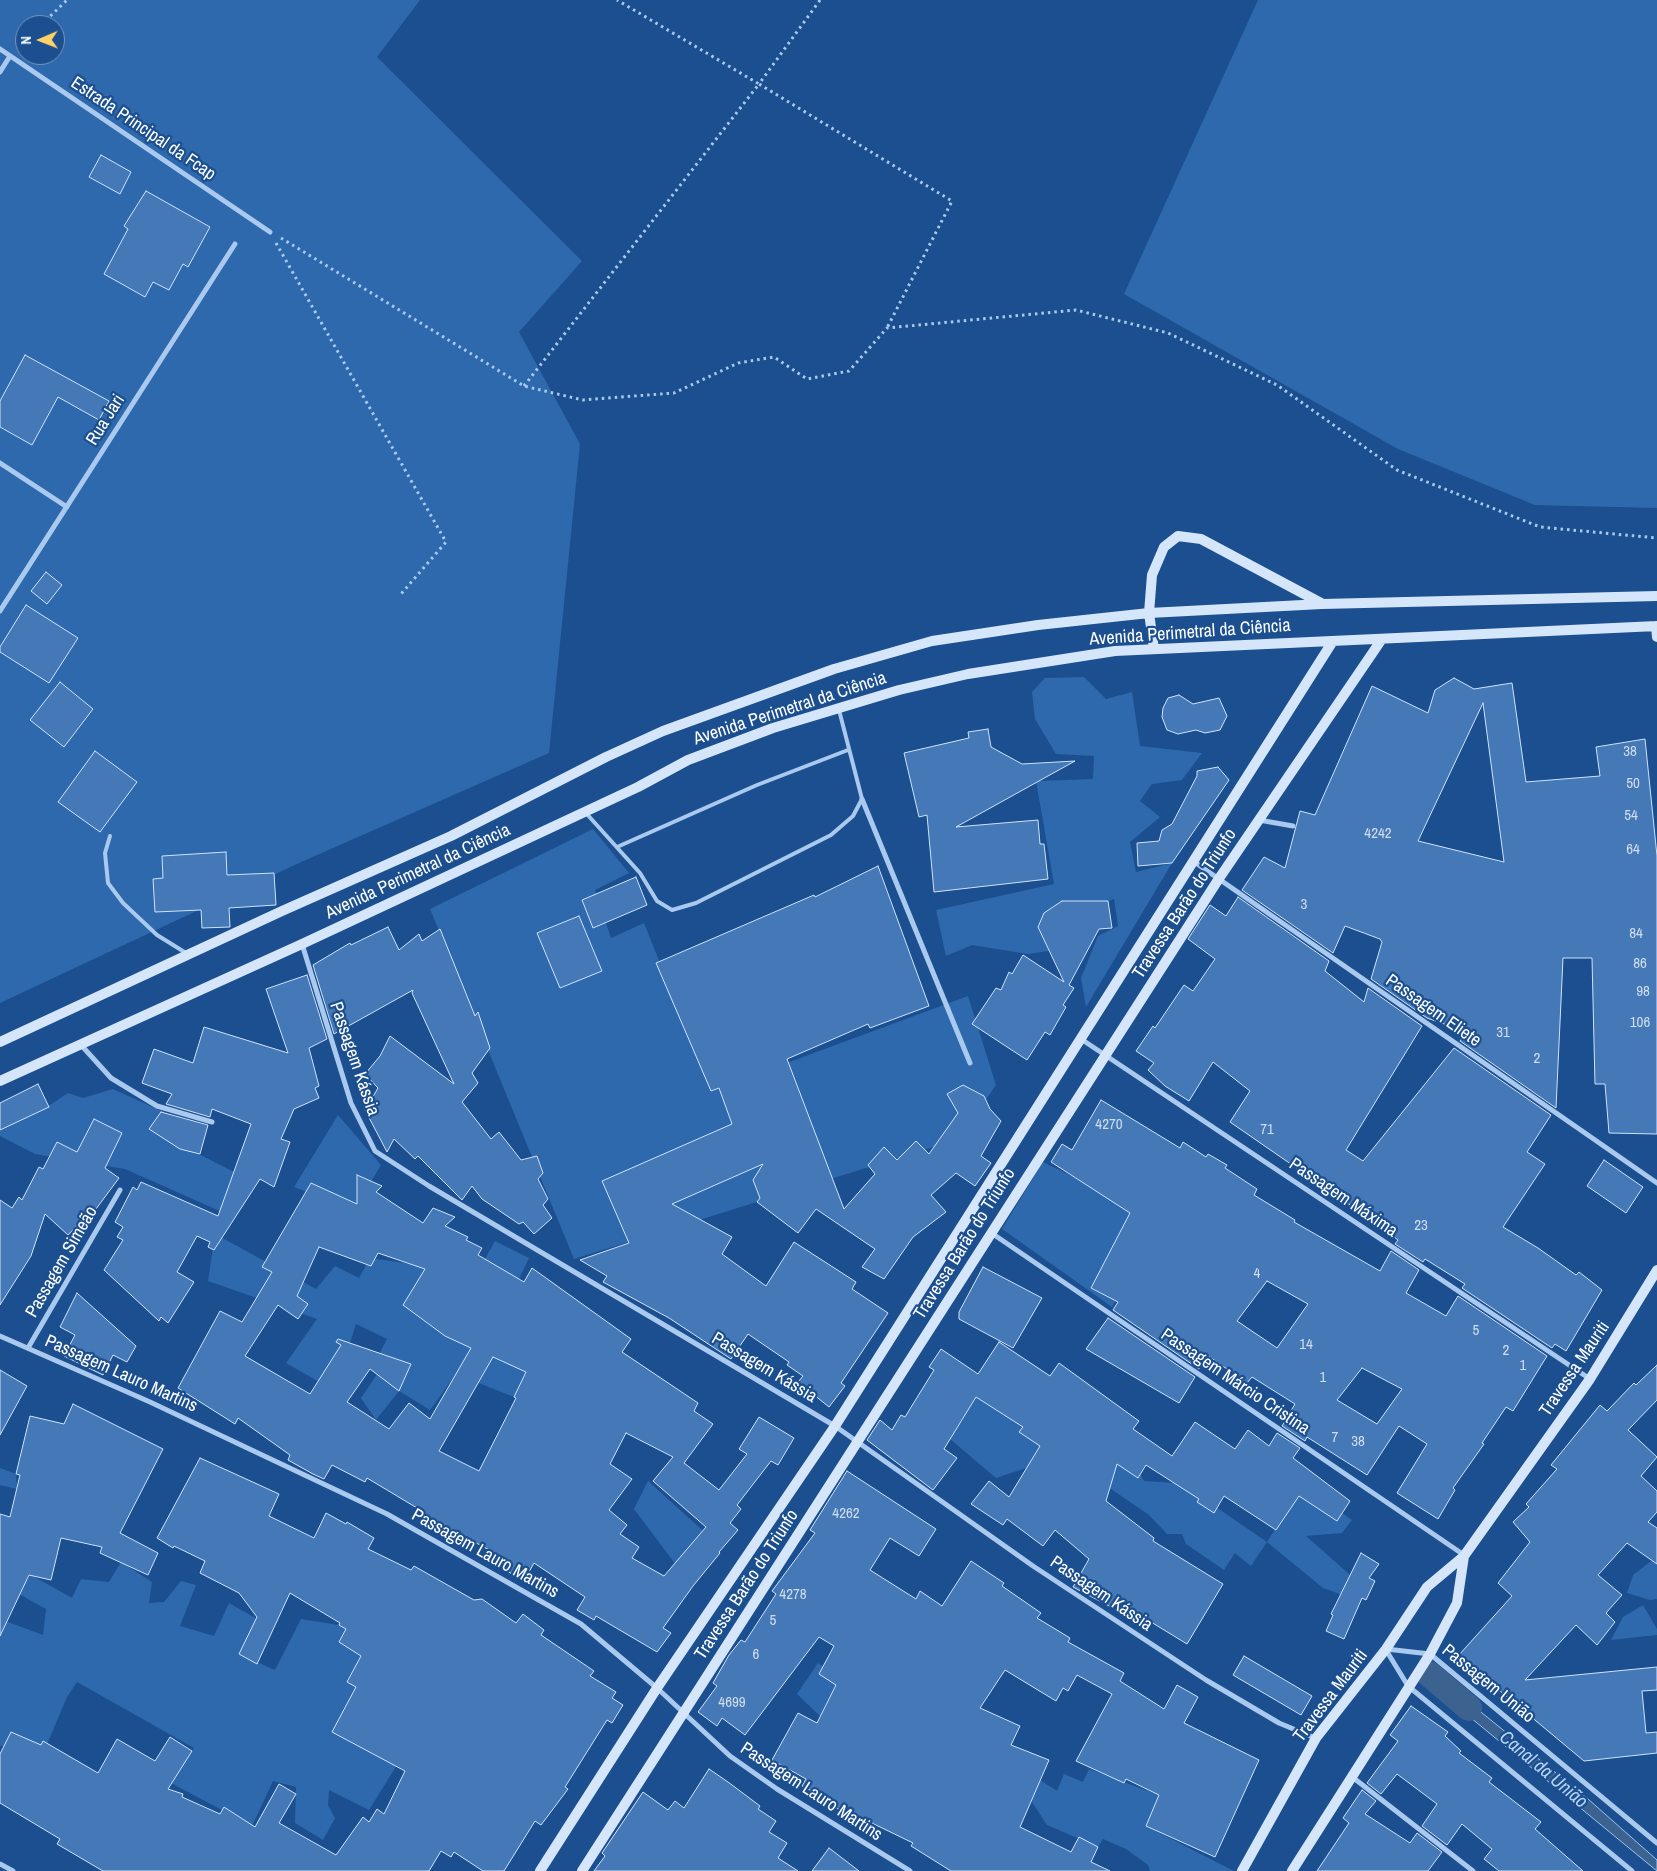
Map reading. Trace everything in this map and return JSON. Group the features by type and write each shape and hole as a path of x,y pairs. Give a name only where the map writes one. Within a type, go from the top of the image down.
{"main road":[{"path":"1154,649 1149,613 1152,575 1164,547 1178,536 1201,539 1322,604"},
{"name":"Avenida Perimetral da Ciência","path":"0,1042 188,954 452,836 620,750 664,731 834,669 932,641 1038,625 1149,613 1322,604 1657,596"},
{"name":"Avenida Perimetral da Ciência","path":"0,1081 302,944 585,812 688,760 773,728 899,690 968,674 1115,650 1657,626"},
{"path":"1657,626 1657,637"},
{"name":"Travessa Barão do Triunfo","path":"582,1871 859,1442 990,1232 1106,1056 1218,880 1382,639"},
{"name":"Travessa Barão do Triunfo","path":"540,1871 657,1688 835,1426 1333,640"},
{"name":"Travessa Mauriti","path":"1242,1871 1316,1738 1386,1649 1427,1588 1464,1556 1590,1379 1657,1270"},
{"name":"Travessa Mauriti","path":"1292,1871 1430,1654 1457,1603 1464,1556"}],"street":[{"name":"Estrada Principal da Fcap","path":"0,49 270,232"},
{"path":"0,72 10,56"},
{"name":"Rua Jari","path":"0,611 235,244"},
{"path":"0,463 67,507"},
{"path":"862,799 970,1063"},
{"path":"1259,820 1293,826"},
{"name":"Passagem Eliete","path":"1193,861 1657,1183"},
{"name":"Passagem Kássia","path":"302,944 351,1103 375,1151 430,1186 835,1426 1033,1566 1206,1680 1279,1723 1316,1738"},
{"name":"Passagem Máxima","path":"1080,1038 1590,1379"},
{"path":"81,1045 111,1078 157,1106 212,1122"},
{"name":"Passagem Simeão","path":"28,1348 120,1190"},
{"name":"Passagem Márcio Cristina","path":"990,1232 1464,1556"},
{"name":"Passagem Lauro Martins","path":"0,1336 150,1402 387,1514 581,1624 657,1688 730,1756 777,1789 910,1871"},
{"path":"1386,1649 1408,1686 1632,1871"},
{"name":"Passagem União","path":"1386,1649 1430,1654 1657,1843"},
{"path":"1351,1776 1473,1871"},
{"path":"0,1864 13,1871"}],"lane":[{"path":"585,812 640,873 657,901 672,910 696,902 831,835 853,816 862,799 848,750 839,708"},
{"path":"617,847 757,785 848,750"},
{"path":"110,836 105,853 108,883 122,903 157,934 188,954"}],"path":[{"path":"51,15 66,0"},
{"path":"270,232 524,386 583,400 674,393 738,363 774,357 807,379 848,371 887,328 952,201 760,84 617,0"},
{"path":"524,386 760,84 820,0"},
{"path":"270,232 446,542 401,594"},
{"path":"887,328 1076,310 1168,333 1277,385 1397,470 1540,527 1657,538"}],"shaded area":[{"path":"0,0 420,0 377,57 582,261 519,332 580,444 549,753 299,863 0,1003"},
{"path":"1258,0 1657,0 1657,508 1535,505 1398,449 1124,294"},
{"path":"1084,677 1106,699 1132,692 1140,746 1202,753 1182,780 1152,784 1140,801 1160,817 1130,842 1136,872 1172,863 1086,1007 1081,978 1098,936 1118,926 1114,899 1108,901 1062,901 1044,913 1055,950 1028,954 972,945 946,956 936,910 1054,884 1036,781 1093,779 1094,756 1056,754 1035,719 1032,692 1045,678"},
{"path":"593,829 629,873 595,890 611,938 644,923 711,1091 968,996 996,1085 959,1139 574,1259 430,909"},
{"path":"113,1089 183,1121 173,1141 236,1173 231,1216 125,1169 35,1154 0,1136 0,1128 44,1109 68,1093 83,1098"},
{"path":"338,1115 381,1165 354,1210 294,1187"},
{"path":"1043,1162 1160,1219 1112,1307 1002,1229"},
{"path":"215,1234 316,1289 335,1266 359,1278 370,1258 412,1264 435,1253 403,1305 443,1335 495,1241 529,1258 519,1279 505,1271 483,1353 504,1362 530,1363 514,1397 456,1374 430,1410 399,1391 376,1420 361,1398 384,1364 376,1360 387,1339 356,1324 335,1391 286,1363 317,1319 208,1281"},
{"path":"956,1385 1006,1416 1045,1413 1041,1463 996,1478 950,1439 965,1416 949,1406"},
{"path":"1130,1455 1144,1481 1221,1486 1213,1505 1267,1542 1251,1566 1235,1553 1224,1570 1186,1544 1182,1534 1167,1534 1149,1515 1092,1476"},
{"path":"0,1468 16,1474 17,1489 0,1485"},
{"path":"1309,1475 1325,1501 1352,1520 1342,1533 1306,1536 1365,1588 1351,1598 1323,1588 1267,1542"},
{"path":"648,1481 711,1538 685,1577 634,1509"},
{"path":"1651,1561 1657,1562 1657,1599 1650,1600 1627,1593 1633,1575"},
{"path":"121,1562 152,1582 149,1603 164,1602 181,1581 196,1585 180,1626 214,1636 229,1603 257,1619 239,1654 275,1670 301,1619 339,1625 374,1646 400,1760 369,1810 329,1790 328,1805 335,1818 323,1840 295,1823 296,1787 273,1781 252,1826 171,1783 194,1748 77,1682 67,1697 45,1749 0,1746 0,1619 43,1635 46,1609 17,1593 31,1575 72,1598 81,1579 109,1582"},
{"path":"1643,1605 1657,1629 1657,1635 1611,1640 1623,1617"},
{"path":"818,1663 838,1677 846,1704 830,1696 820,1716 797,1694"},
{"path":"1089,1769 1159,1795 1146,1826 1234,1871 1150,1871 1148,1865 1126,1849 1103,1839 1098,1847 1047,1825 1028,1796 1037,1778 1057,1791 1064,1774 1083,1782"}],"water":[{"path":"1444,1682 1588,1799 1657,1860 1657,1871 1437,1690"}],"building":[{"path":"101,155 131,172 120,194 89,177"},
{"path":"146,191 210,227 188,267 183,264 169,290 153,282 145,297 104,274 128,229 124,226"},
{"path":"25,355 109,401 99,420 58,397 32,445 0,427 0,401"},
{"path":"46,572 62,585 47,604 31,591"},
{"path":"26,605 78,638 49,683 0,652 0,647"},
{"path":"1454,678 1474,689 1512,683 1526,782 1600,776 1596,747 1645,739 1657,856 1657,1134 1609,1133 1605,1084 1595,1084 1592,958 1563,958 1556,1108 1460,1041 1467,1032 1427,1018 1371,979 1382,942 1380,939 1345,926 1333,953 1242,890 1264,857 1285,868 1300,811 1315,815 1372,686 1428,713 1435,690","holes":["1483,703 1504,862 1418,841"]},
{"path":"60,682 93,709 64,747 30,720"},
{"path":"1179,695 1193,704 1219,698 1227,716 1220,730 1205,733 1196,730 1178,734 1167,730 1162,717 1163,708 1168,698"},
{"path":"988,729 991,747 1022,764 1075,761 956,827 1038,820 1040,844 1044,844 1048,879 934,892 927,815 919,817 904,753 969,738 968,732"},
{"path":"95,751 137,782 100,832 58,802"},
{"path":"1218,767 1229,780 1172,863 1138,866 1137,843 1159,841 1162,830 1172,824 1197,776 1197,771"},
{"path":"226,852 227,875 274,873 276,905 229,908 230,927 202,928 201,910 155,912 153,879 163,878 162,856"},
{"path":"878,866 929,1006 870,1028 868,1024 787,1059 844,1209 875,1174 868,1165 884,1147 897,1160 916,1141 929,1154 958,1113 947,1094 963,1085 984,1096 990,1109 1001,1121 981,1156 991,1163 975,1186 956,1173 931,1195 946,1212 913,1237 884,1279 862,1267 875,1249 816,1209 798,1233 757,1202 760,1198 753,1180 763,1164 672,1204 732,1237 722,1254 766,1286 794,1242 856,1282 852,1289 888,1313 841,1383 845,1386 829,1407 798,1382 803,1376 787,1365 789,1362 748,1334 731,1359 669,1318 603,1282 607,1276 580,1260 629,1243 602,1181 732,1124 719,1088 711,1091 656,963 814,895 815,897"},
{"path":"636,877 647,905 593,928 582,900"},
{"path":"1238,897 1329,961 1325,971 1364,1002 1368,988 1422,1026 1346,1150 1363,1161 1454,1048 1551,1115 1527,1152 1545,1164 1503,1227 1538,1248 1576,1275 1579,1272 1602,1290 1566,1351 1555,1344 1552,1348 1462,1288 1465,1284 1425,1259 1423,1262 1395,1244 1398,1240 1379,1225 1230,1122 1250,1091 1213,1062 1189,1101 1165,1086 1148,1070 1154,1063 1136,1051 1153,1026 1155,1028 1184,985 1193,991 1215,959 1188,939 1210,905 1226,916"},
{"path":"1062,901 1108,901 1112,928 1099,929 1069,985 1074,988 1063,1005 1066,1007 1050,1035 1045,1032 1027,1060 972,1024 996,988 1001,990 1009,972 1012,974 1023,955 1064,982 1038,927 1044,913"},
{"path":"579,916 602,971 560,988 537,933"},
{"path":"388,927 399,950 419,934 422,941 440,929 475,1016 478,1012 490,1048 472,1073 478,1083 462,1102 491,1139 499,1132 521,1160 537,1156 543,1173 538,1179 548,1199 543,1205 552,1218 534,1234 523,1222 519,1224 482,1199 472,1186 462,1200 418,1156 415,1159 394,1139 387,1152 365,1110 378,1088 365,1074 380,1056 390,1036 454,1084 412,993 413,990 334,1034 313,965 350,943 351,945"},
{"path":"307,975 327,1039 309,1048 319,1086 315,1088 319,1098 294,1109 281,1139 290,1142 274,1187 260,1179 214,1250 208,1247 210,1242 197,1236 177,1272 194,1282 168,1323 161,1317 159,1321 104,1270 123,1240 117,1237 123,1227 115,1222 133,1187 137,1190 141,1182 218,1216 251,1124 212,1109 210,1117 166,1104 172,1094 142,1083 154,1049 193,1063 204,1027 288,1053 266,989"},
{"path":"38,1084 49,1107 0,1130 0,1103"},
{"path":"1101,1100 1180,1148 1183,1142 1206,1157 1208,1154 1227,1165 1225,1168 1257,1189 1254,1195 1295,1220 1294,1222 1380,1271 1391,1251 1419,1270 1406,1293 1446,1316 1458,1296 1547,1356 1513,1411 1506,1407 1482,1443 1484,1444 1453,1488 1455,1490 1438,1519 1397,1493 1427,1444 1399,1426 1367,1475 1307,1437 1305,1441 1282,1426 1295,1404 1252,1377 1247,1383 1207,1355 1199,1369 1113,1310 1118,1302 1091,1288 1130,1213 1051,1162 1062,1144 1072,1150","holes":["1267,1281 1308,1304 1277,1348 1237,1321","1362,1368 1402,1389 1377,1424 1337,1400"]},
{"path":"161,1112 208,1125 200,1154 180,1149 149,1129"},
{"path":"94,1119 122,1133 105,1168 119,1178 96,1209 94,1208 68,1235 45,1214 31,1256 0,1305 0,1200 12,1208 19,1197 22,1200 39,1167 43,1169 57,1142 77,1152"},
{"path":"1604,1160 1643,1187 1626,1213 1587,1186"},
{"path":"357,1175 382,1186 376,1192 423,1223 433,1208 455,1217 445,1226 468,1237 466,1240 482,1248 478,1255 524,1282 532,1268 631,1339 622,1352 698,1403 694,1411 713,1424 684,1463 719,1490 747,1454 739,1449 759,1417 794,1438 778,1465 771,1461 737,1505 741,1509 730,1523 738,1530 719,1552 663,1628 671,1633 657,1652 596,1616 594,1620 577,1610 585,1597 534,1563 524,1581 507,1571 512,1562 416,1511 417,1508 367,1478 365,1482 332,1465 324,1479 313,1474 288,1460 290,1455 238,1418 235,1424 178,1388 220,1311 242,1322 272,1272 262,1267 311,1183 357,1204","holes":["319,1247 371,1266 378,1253 425,1269 403,1305 445,1336 471,1348 430,1419 409,1403 389,1429 347,1402 370,1369 399,1391 411,1364 338,1339 336,1342 341,1345 310,1394 245,1356 278,1305 298,1319 308,1304 297,1296","493,1357 526,1372 514,1397 516,1398 479,1471 439,1451","626,1433 673,1457 653,1481 706,1527 664,1576 632,1558 639,1547 620,1534 627,1525 609,1510 632,1479 610,1464"]},
{"path":"983,1267 1042,1298 1013,1348 959,1319 959,1312"},
{"path":"77,1293 136,1346 127,1362 113,1355 103,1375 64,1356 75,1335 60,1327"},
{"path":"1108,1318 1195,1377 1179,1403 1086,1349"},
{"path":"999,1342 1050,1376 1059,1363 1139,1421 1133,1429 1172,1456 1195,1422 1235,1449 1248,1430 1269,1446 1277,1433 1300,1448 1293,1458 1350,1501 1337,1521 1299,1496 1276,1530 1224,1496 1214,1513 1197,1502 1199,1499 1146,1465 1138,1478 1117,1464 1106,1501 1154,1538 1153,1541 1223,1584 1187,1644 1115,1600 1111,1607 1073,1587 1089,1559 1055,1530 1043,1546 1007,1519 1003,1525 971,1504 989,1481 1009,1497 1040,1446 1019,1432 1023,1427 976,1397 944,1449 957,1458 933,1490 867,1440 880,1420 892,1430 901,1415 905,1417 934,1370 929,1367 941,1349 978,1374"},
{"path":"1657,1365 1657,1400 1628,1430 1657,1457 1641,1476 1657,1491 1657,1512 1648,1522 1657,1528 1657,1564 1627,1543 1598,1575 1622,1595 1606,1613 1615,1622 1597,1645 1576,1625 1525,1680 1657,1667 1657,1690 1642,1691 1646,1733 1657,1732 1657,1753 1584,1761 1458,1656 1512,1596 1498,1583 1530,1542 1513,1522 1529,1507 1526,1504 1557,1469 1551,1465 1600,1405 1607,1411 1634,1383 1636,1385"},
{"path":"0,1370 27,1386 0,1435"},
{"path":"73,1404 163,1449 120,1533 158,1553 148,1575 100,1553 102,1547 61,1538 51,1580 29,1575 0,1636 0,1514 10,1517 20,1475 16,1474 30,1416 64,1424"},
{"path":"200,1458 279,1494 269,1516 314,1538 326,1513 346,1524 347,1522 374,1538 368,1549 411,1570 414,1566 474,1600 482,1599 516,1623 523,1614 544,1630 541,1635 594,1671 590,1676 616,1692 612,1698 623,1705 612,1723 607,1720 565,1787 568,1789 541,1825 535,1821 504,1871 483,1871 454,1852 451,1857 441,1851 429,1871 103,1871 57,1844 60,1839 0,1803 0,1754 11,1732 41,1745 43,1741 98,1773 117,1739 155,1761 170,1737 192,1751 168,1789 183,1794 182,1797 220,1814 224,1807 255,1827 279,1784 296,1794 279,1823 336,1855 363,1817 369,1822 377,1809 384,1814 405,1771 332,1732 356,1687 347,1682 361,1656 339,1642 346,1629 339,1625 340,1623 290,1593 257,1664 239,1654 257,1617 239,1593 200,1573 205,1561 174,1546 173,1548 157,1538"},
{"path":"847,1471 936,1529 919,1556 890,1538 870,1570 916,1599 920,1591 942,1606 971,1561 1004,1583 1002,1586 1041,1613 1037,1618 1070,1638 1068,1642 1124,1673 1120,1681 1164,1709 1177,1685 1198,1697 1184,1723 1259,1760 1215,1857 1146,1826 1159,1795 1126,1779 1124,1783 1076,1761 1112,1694 1077,1675 1068,1691 1063,1688 1056,1701 1005,1670 980,1708 1020,1726 1011,1745 1049,1760 1020,1827 1071,1852 1079,1837 1098,1847 1091,1862 1110,1871 951,1871 911,1846 913,1843 841,1808 840,1810 820,1799 820,1795 802,1786 806,1779 772,1760 798,1713 817,1723 836,1685 819,1674 834,1646 819,1637 745,1735 722,1718 717,1726 698,1712 717,1686 713,1683 729,1655 741,1640 745,1642 776,1594 772,1591 815,1533 810,1530"},
{"path":"1361,1553 1379,1564 1369,1578 1375,1581 1366,1600 1362,1598 1344,1639 1326,1631 1333,1615 1331,1614"},
{"path":"1244,1656 1312,1696 1301,1715 1233,1675"},
{"path":"1411,1706 1448,1732 1445,1736 1461,1751 1459,1753 1492,1778 1489,1782 1541,1822 1535,1829 1583,1871 1499,1871 1484,1859 1492,1849 1462,1824 1447,1845 1422,1826 1437,1804 1397,1774 1381,1794 1367,1783 1398,1741 1390,1735"},
{"path":"709,1769 760,1806 758,1809 776,1821 769,1832 787,1843 778,1858 798,1871 594,1871 605,1856 602,1853 643,1792 668,1810 675,1801 684,1808"},
{"path":"1362,1790 1376,1801 1365,1814 1410,1843 1417,1833 1442,1852 1428,1871 1317,1871 1349,1823 1343,1818"},
{"path":"829,1848 859,1871 812,1871"}],"waterway":[{"name":"Canal da União","path":"1429,1674 1469,1708"}]}
